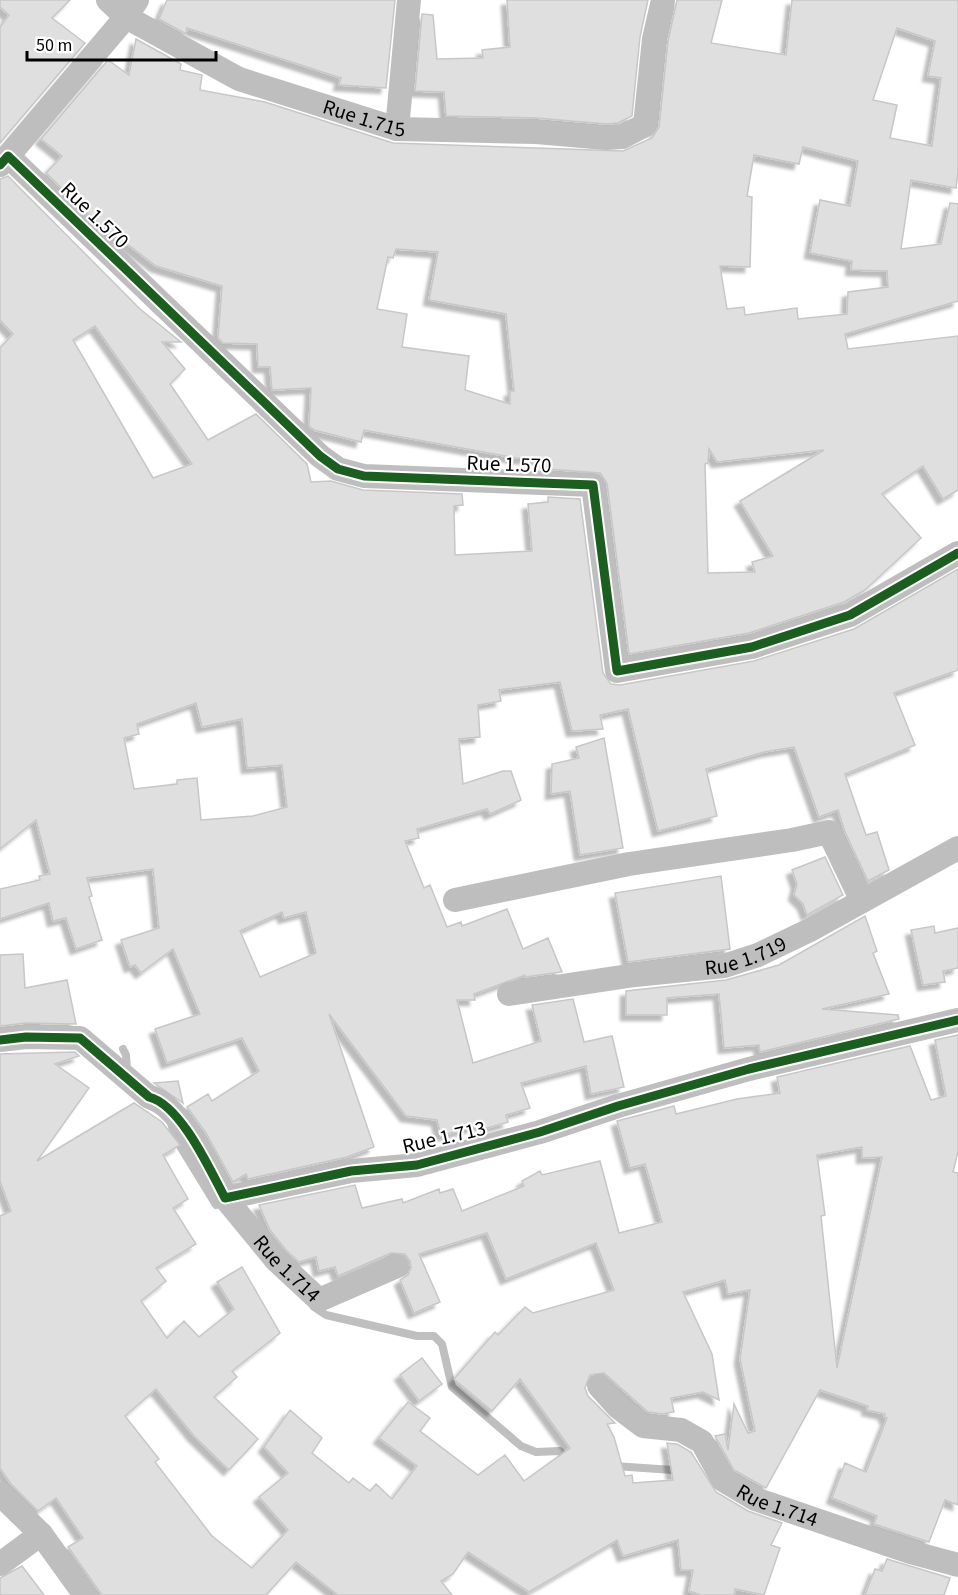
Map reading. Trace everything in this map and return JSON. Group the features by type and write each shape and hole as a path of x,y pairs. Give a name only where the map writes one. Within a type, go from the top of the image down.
{"street":[{"name":"Rue 1.715","path":"108,0 131,8 239,79 397,129 536,132 606,138 622,137 645,125 654,39 663,0"},
{"path":"397,129 410,0"},
{"path":"4,160 131,8"},
{"name":"Rue 1.570","path":"4,160 320,456 338,469 364,476 593,485 617,671 752,647 850,615 958,553"},
{"path":"455,900 550,878 792,840 830,831 862,901"},
{"name":"Rue 1.719","path":"508,994 635,975 724,966 779,945 958,848"},
{"name":"Rue 1.713","path":"225,1198 351,1171 417,1165 749,1069 958,1020"},
{"path":"0,1040 26,1037 80,1038 149,1097 161,1100 194,1140 225,1198"},
{"name":"Rue 1.714","path":"225,1198 276,1260 319,1300 397,1266"},
{"name":"Rue 1.714","path":"599,1386 618,1407 644,1426 681,1430 702,1442 723,1480 755,1499 910,1552 958,1565"},
{"path":"0,1494 41,1534 85,1595"},
{"path":"0,1564 41,1534"}],"building":[{"path":"0,0 70,0 52,18 85,43 0,143 0,27 9,15 0,7"},
{"path":"167,0 395,0 386,88 339,85 341,78 187,28 186,34 159,19"},
{"path":"507,0 648,0 640,37 632,116 618,123 606,124 536,118 446,116 444,92 415,91 422,14 433,15 437,59 483,58 482,50 510,47"},
{"path":"677,0 722,0 711,43 786,55 792,0 958,0 958,173 956,188 911,180 901,249 941,244 950,203 958,204 958,301 845,334 848,349 958,336 958,490 943,499 923,466 882,494 921,538 865,590 844,602 749,633 629,654 607,483 600,473 547,469 546,460 516,458 364,430 361,442 314,430 309,426 311,388 272,390 270,367 258,367 257,344 223,343 218,338 222,286 156,266 94,219 46,173 62,156 41,139 108,60 129,75 136,39 181,64 180,70 202,75 200,90 265,102 393,143 623,151 652,138 659,127 668,41","holes":["897,28 935,41 928,76 941,78 932,146 890,138 897,105 873,100","803,147 858,161 850,206 820,200 810,253 852,261 851,270 887,271 888,287 848,292 847,314 798,319 797,308 745,315 744,307 727,309 720,266 750,267 752,197 747,196 754,155 799,164","396,249 438,252 429,300 506,314 514,391 510,391 510,404 465,390 469,356 402,347 407,314 377,309 388,257 393,258","709,449 717,462 824,450 740,501 773,556 752,562 755,572 708,573 705,464 708,463"]},
{"path":"8,176 140,309 181,342 162,342 185,369 170,384 208,440 256,414 307,464 311,482 331,481 363,490 462,494 463,505 454,506 455,555 532,551 528,504 548,502 548,497 580,499 603,673 611,684 620,685 754,661 854,629 958,569 958,670 894,693 915,745 845,774 866,835 877,832 889,870 868,881 845,832 838,810 819,817 794,747 764,752 706,769 717,816 658,831 628,709 600,715 603,729 572,731 560,682 499,690 501,701 478,705 480,737 459,739 463,784 503,771 511,771 521,800 490,814 487,809 417,829 419,838 405,841 424,888 430,885 447,927 461,922 462,926 507,909 523,949 548,938 562,972 525,977 525,975 474,994 475,1000 457,1000 473,1063 541,1041 532,1005 573,999 584,1042 612,1036 624,1087 591,1094 586,1066 521,1083 530,1108 506,1115 508,1122 484,1129 482,1124 441,1136 437,1120 406,1116 329,1014 374,1147 347,1157 248,1179 246,1174 233,1182 206,1133 187,1107 208,1094 212,1101 259,1071 242,1038 167,1063 155,1029 200,1014 173,949 141,973 135,965 130,967 121,940 159,928 153,869 87,878 92,896 89,897 102,940 76,949 66,918 53,921 49,903 0,919 0,889 40,880 39,876 50,874 36,820 0,849 0,348 13,334 0,320 0,179","holes":["95,326 192,464 153,478 73,340","196,703 202,727 242,719 247,768 282,765 287,807 253,816 201,820 197,778 177,780 177,784 134,789 124,738 139,734 137,724","282,912 284,918 306,912 316,953 260,977 240,931"]},
{"path":"604,738 623,848 580,855 570,791 551,794 552,764 579,758 576,747"},
{"path":"825,857 843,895 807,915 803,904 794,895 797,884 792,870"},
{"path":"721,876 730,949 628,962 615,893"},
{"path":"865,916 877,951 873,953 889,994 822,1009 898,1015 899,1019 760,1052 759,1045 724,1048 719,994 667,998 667,1015 626,1015 626,991 726,980 779,965"},
{"path":"934,926 935,933 958,928 958,968 943,971 945,982 923,985 911,930"},
{"path":"23,954 25,988 67,980 76,1024 26,1023 0,1026 0,955"},
{"path":"958,1035 958,1152 953,1172 958,1173 958,1505 945,1500 929,1542 874,1524 877,1516 832,1498 845,1463 866,1472 887,1418 884,1417 885,1414 867,1410 868,1406 820,1390 766,1488 734,1470 715,1436 725,1434 728,1450 734,1404 748,1433 755,1431 740,1359 750,1290 728,1294 725,1280 683,1292 712,1354 719,1400 703,1392 671,1398 674,1412 662,1414 648,1412 604,1373 590,1375 585,1388 588,1396 615,1423 607,1424 614,1437 625,1476 632,1475 633,1483 673,1480 667,1443 677,1444 691,1452 716,1492 748,1511 782,1523 771,1545 780,1548 764,1595 735,1589 734,1595 701,1595 689,1591 693,1570 681,1570 678,1540 623,1556 617,1540 529,1592 468,1552 453,1574 441,1581 452,1595 338,1595 296,1562 266,1595 102,1595 68,1547 83,1538 56,1498 38,1511 11,1484 0,1468 0,1216 11,1211 0,1181 0,1054 75,1052 79,1056 55,1064 89,1088 37,1161 134,1103 162,1122 180,1145 163,1155 188,1199 173,1208 196,1244 156,1268 166,1281 141,1301 167,1338 184,1321 199,1337 234,1309 217,1282 242,1267 280,1333 232,1371 237,1377 214,1397 258,1439 229,1470 194,1436 156,1389 125,1416 159,1459 155,1462 212,1536 252,1568 288,1530 259,1497 288,1473 264,1447 290,1410 322,1438 312,1453 349,1483 353,1478 370,1491 376,1484 392,1499 417,1466 379,1438 408,1402 430,1418 420,1431 478,1475 505,1455 524,1481 570,1448 520,1379 492,1411 454,1379 495,1332 498,1335 525,1307 533,1313 614,1290 596,1243 506,1279 487,1233 419,1254 440,1302 414,1313 400,1280 408,1275 411,1268 410,1261 405,1254 391,1253 338,1276 335,1267 319,1271 316,1257 299,1262 286,1250 270,1230 259,1205 355,1185 362,1208 402,1199 403,1203 439,1189 440,1193 453,1189 462,1211 524,1186 522,1181 540,1171 542,1175 600,1161 619,1233 662,1222 645,1164 630,1168 617,1121 674,1106 676,1114 737,1099 780,1093 777,1077 910,1046 931,1100 946,1096 935,1040","holes":["862,1147 862,1158 882,1157 837,1368 821,1216 825,1215 817,1155"]},
{"path":"178,1081 183,1103 154,1083"},
{"path":"422,1358 442,1384 419,1401 400,1375"},
{"path":"887,1559 950,1578 944,1595 865,1595 875,1569 882,1571"},
{"path":"22,1566 44,1595 0,1595 0,1578"}],"waterway":[{"path":"123,1049 126,1055 127,1071"},
{"path":"171,1123 175,1138 216,1205"},
{"path":"314,1307 326,1315 417,1336 434,1336 442,1344 452,1387 521,1446 536,1452 560,1451 567,1461"},
{"path":"614,1466 673,1470"}],"cycle path":[{"path":"0,165 8,156 320,456 338,469 364,476 593,485 617,671 752,647 850,615 958,553"},
{"path":"0,1040 26,1037 80,1038 149,1097 161,1102 172,1112 203,1156 225,1198 351,1171 417,1165 540,1132 618,1106 749,1069 958,1020"}]}
